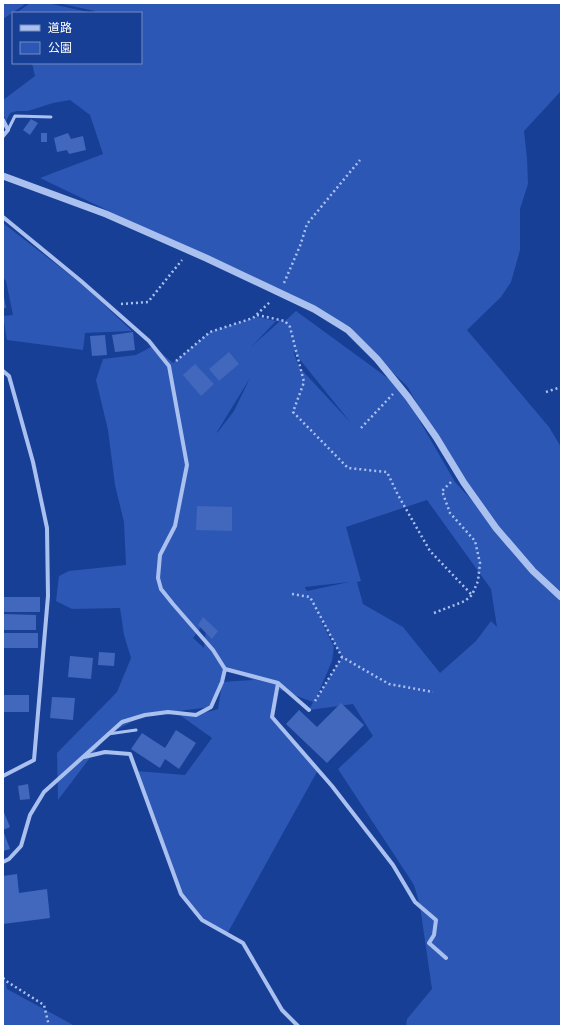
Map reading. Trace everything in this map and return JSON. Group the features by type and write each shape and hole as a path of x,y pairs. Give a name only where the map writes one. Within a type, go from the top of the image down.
{"street":[{"path":"3,120 8,130 3,136"},
{"path":"3,176 106,214 189,250 314,309 348,330 377,359 408,396 436,437 458,474 496,528 534,571 561,597"},
{"path":"3,217 81,281 149,340 165,359 169,366 188,465 175,526 160,555 158,578 161,588 213,650 225,669 278,683 309,710"},
{"path":"3,371 8,376 33,462 47,528 48,596 34,760 3,776"},
{"path":"3,862 9,859 22,846 30,815 44,792 108,734 122,722 145,715 168,712 196,715 206,710 211,707 222,682 225,669"},
{"path":"278,683 272,717 332,786 393,865 415,902 436,920 434,935 429,943 446,958"},
{"path":"82,758 105,752 130,754 181,894 202,920 243,943 282,1010 298,1026"}],"lane":[{"path":"8,130 15,116 51,117"},
{"path":"108,734 136,730"}],"path":[{"path":"169,366 210,332 253,318 280,293 300,246 307,224 360,160"},
{"path":"120,304 148,302 189,250"},
{"path":"257,315 285,321 290,327 304,382 292,412 348,468 387,472 398,495 430,551 472,595"},
{"path":"361,428 400,387"},
{"path":"546,392 561,387"},
{"path":"434,613 465,601 472,595 478,581 480,563 475,540 450,512 442,491 458,474"},
{"path":"292,594 310,597 342,657 389,684 433,692"},
{"path":"315,701 342,657"},
{"path":"3,978 44,1005 49,1026"}],"green space":[{"path":"3,3 27,3 12,12 3,19"},
{"path":"30,3 47,3 88,12 19,12"},
{"path":"58,3 561,3 561,91 524,131 528,184 520,209 520,250 511,282 501,297 467,330 549,427 561,447 561,1026 406,1026 407,1019 432,989 420,906 414,885 338,769 373,736 353,704 309,710 313,702 275,688 272,717 318,770 227,934 202,920 181,894 136,771 185,775 212,738 177,713 196,715 218,709 222,684 211,707 145,715 108,734 58,800 57,753 117,692 131,658 124,635 120,608 72,609 56,601 59,576 69,571 126,565 124,522 115,485 108,430 96,380 103,359 136,355 153,346 173,363 210,332 257,317 276,321 252,346 279,322 278,320 285,321 296,311 400,387 455,482 495,525 442,447 407,386 355,337 351,327 40,178 103,154 90,115 70,100 53,103 28,111 17,111 10,113 6,121 3,114 3,100 35,76 32,64 142,64 142,12 95,12","holes":["293,351 351,423 299,367","250,378 234,411 217,432","427,500 491,589 497,627 491,621 476,641 440,673 403,627 363,604 357,582 361,581 346,527","349,582 307,591 305,587","315,608 342,657 316,699 332,661 334,647","206,620 207,620 204,648 193,638","226,669 253,680 222,682"]},
{"path":"3,223 83,285 132,331 85,333 83,350 7,340 3,316 13,315 6,281 3,277"},
{"path":"3,969 7,989 75,1026 3,1026"}],"building":[{"path":"31,119 38,123 30,135 23,130"},
{"path":"41,133 47,133 47,142 41,142"},
{"path":"68,133 71,139 83,136 86,150 69,154 67,150 57,152 54,138"},
{"path":"4,297 6,308 3,308"},
{"path":"133,332 135,350 115,352 112,335"},
{"path":"105,335 107,355 92,356 90,336"},
{"path":"229,352 239,364 219,381 209,369"},
{"path":"195,364 214,384 201,396 183,375"},
{"path":"197,506 232,507 232,531 196,530"},
{"path":"3,597 40,597 40,612 3,612"},
{"path":"3,614 36,615 36,630 3,630"},
{"path":"203,617 218,631 212,639 198,625"},
{"path":"3,633 38,633 38,648 3,648"},
{"path":"99,652 115,653 114,666 98,665"},
{"path":"70,656 93,658 91,679 68,677"},
{"path":"3,695 29,695 29,712 3,712"},
{"path":"52,697 75,698 73,720 50,718"},
{"path":"341,703 364,725 327,763 286,724 299,710 317,727"},
{"path":"176,730 196,743 179,769 165,759 160,768 131,749 142,733 165,748"},
{"path":"28,784 30,799 20,800 18,786"},
{"path":"3,810 10,827 3,830"},
{"path":"4,833 10,849 3,851 3,834"},
{"path":"17,874 19,893 47,889 50,918 3,924 3,876"}]}
